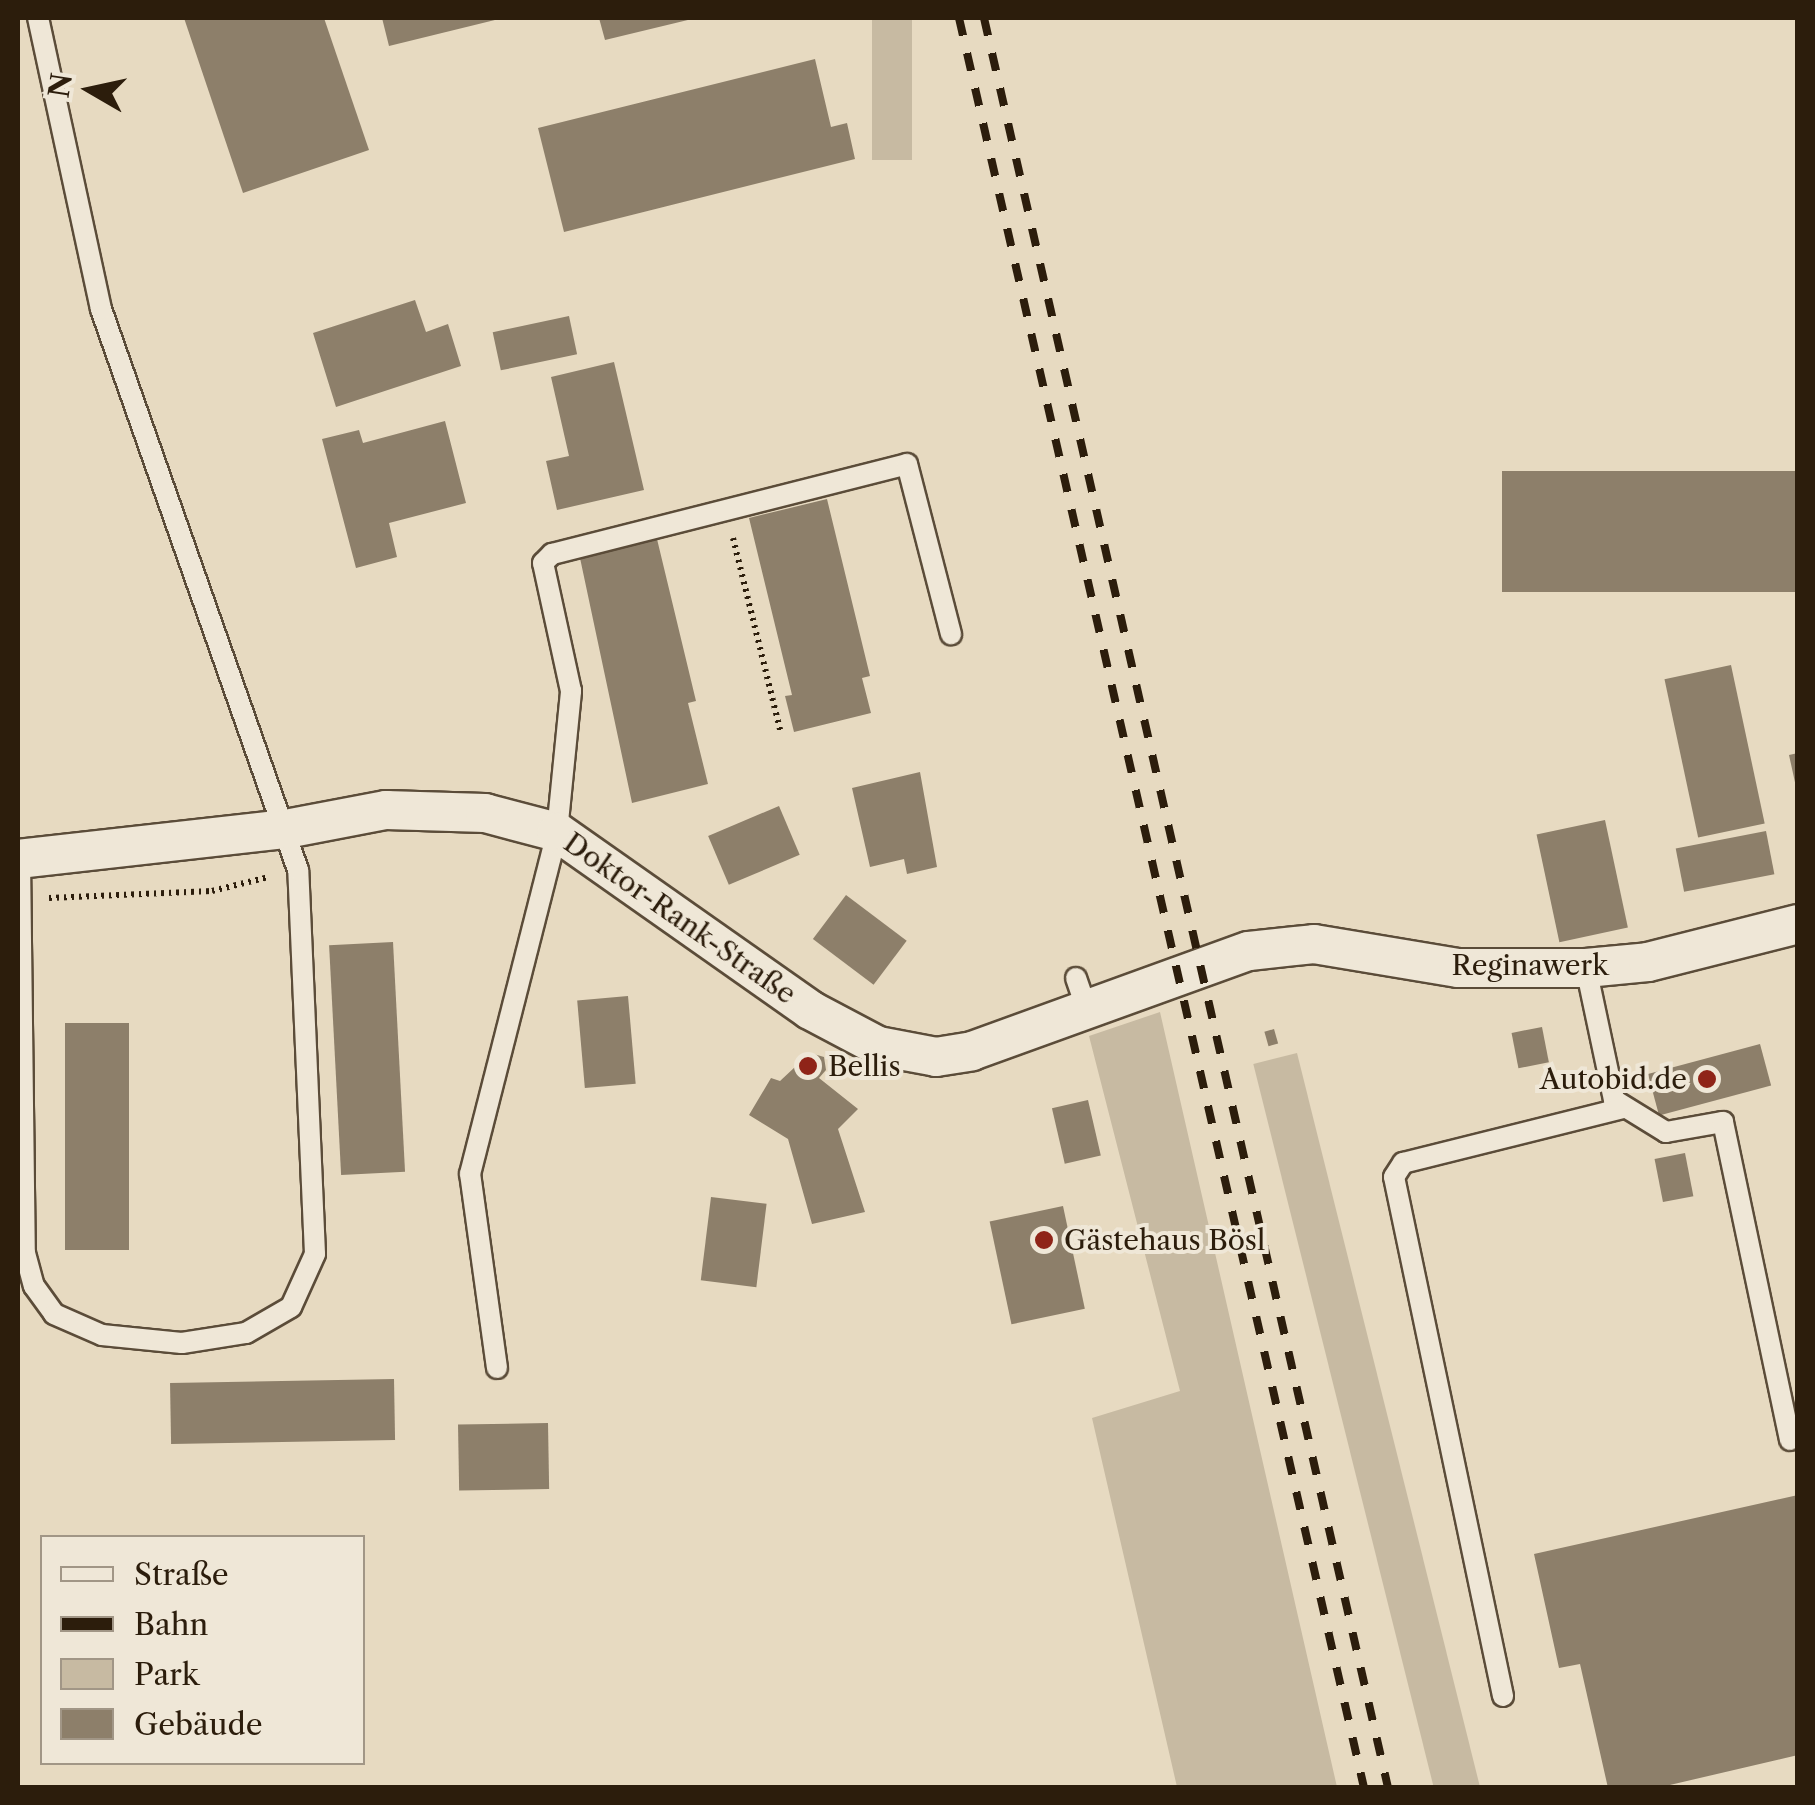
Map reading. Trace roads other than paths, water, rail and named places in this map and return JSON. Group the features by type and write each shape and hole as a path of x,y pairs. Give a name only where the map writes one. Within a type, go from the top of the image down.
{"street":[{"name":"Doktor-Rank-Straße","path":"18,859 286,829 386,810 485,813 557,832 810,1010 878,1046 936,1057 972,1051 1081,993 1201,965"},
{"name":"Reginawerk","path":"1201,965 1249,951 1314,944 1458,968 1586,968 1648,962 1798,924"}],"lane":[{"path":"18,859 25,1253 34,1286 54,1314 102,1335 182,1343 246,1333 292,1307 315,1254 298,870 101,309 38,18"},
{"path":"496,1368 470,1174 557,832 572,691 543,563 552,554 907,464 951,634"},
{"path":"1586,968 1614,1100 1666,1132 1723,1122 1790,1440"},
{"path":"1503,1696 1394,1177 1402,1164 1623,1108"}],"railway":[{"path":"959,18 1364,1788"},
{"path":"984,18 1388,1788"}],"place":[{"name":"Bellis","path":"808,1066"},
{"name":"Autobid.de","path":"1707,1079"},
{"name":"Gästehaus Bösl","path":"1044,1240"}]}
